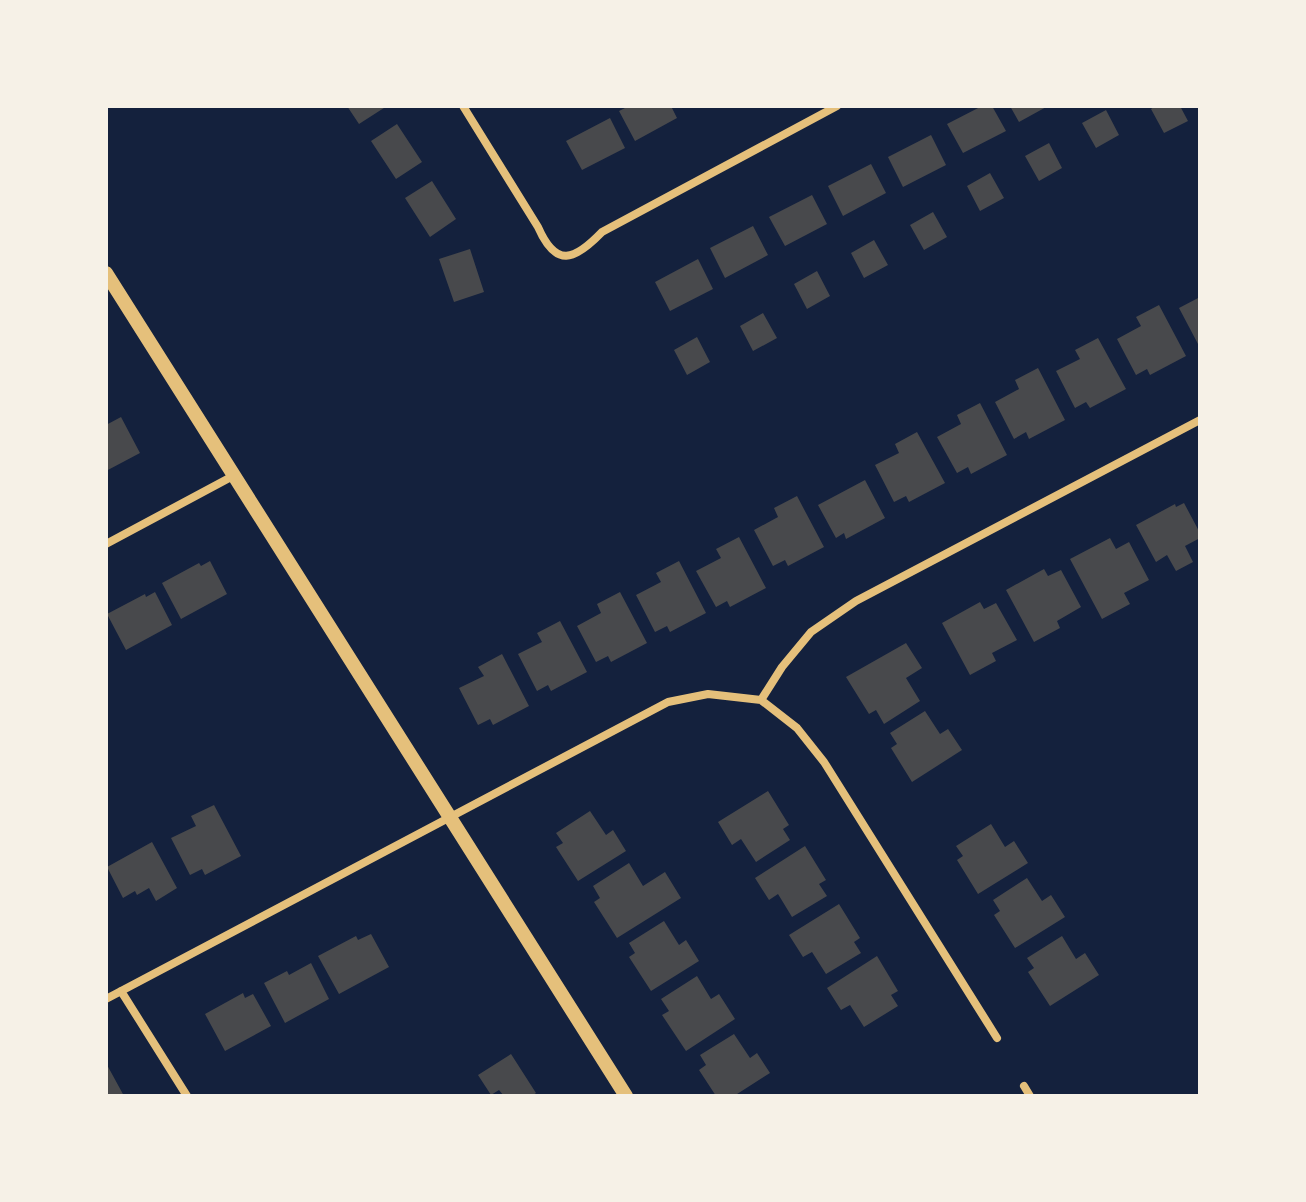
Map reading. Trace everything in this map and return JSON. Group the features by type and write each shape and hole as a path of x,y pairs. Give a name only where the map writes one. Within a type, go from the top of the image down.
{"street":[{"path":"463,106 538,227 547,248 559,255 573,255 585,249 602,232 837,106"},
{"path":"106,273 626,1096"},
{"path":"761,700 801,642 822,622 1200,420"},
{"path":"106,544 233,476"},
{"path":"106,999 668,702 708,694 761,700 797,728 824,762 997,1038"},
{"path":"121,991 187,1096"},
{"path":"1024,1086 1030,1096"}],"building":[{"path":"347,106 387,106 359,124"},
{"path":"629,106 671,106 677,118 635,141 619,111"},
{"path":"982,106 992,106 1006,131 963,153 947,124"},
{"path":"1010,106 1048,106 1019,122"},
{"path":"1155,106 1180,106 1188,121 1164,133 1151,109"},
{"path":"1106,110 1119,135 1096,148 1082,123"},
{"path":"610,118 625,148 582,170 566,141"},
{"path":"397,124 422,162 396,179 371,141"},
{"path":"931,135 946,165 903,187 888,157"},
{"path":"1049,143 1062,168 1039,181 1025,156"},
{"path":"871,164 886,193 843,216 828,186"},
{"path":"990,173 1004,198 980,211 967,186"},
{"path":"432,181 456,219 430,237 405,198"},
{"path":"812,195 827,224 785,246 769,217"},
{"path":"933,212 947,237 924,250 910,225"},
{"path":"753,226 768,255 725,278 710,248"},
{"path":"874,240 888,265 864,278 851,253"},
{"path":"470,249 484,292 454,302 439,259"},
{"path":"698,259 713,289 670,311 655,282"},
{"path":"817,271 830,296 807,309 794,284"},
{"path":"1200,297 1200,343 1198,344 1179,308"},
{"path":"1159,305 1186,356 1150,375 1147,369 1136,375 1117,339 1141,326 1136,317"},
{"path":"763,313 777,338 753,351 740,326"},
{"path":"697,337 710,362 687,375 674,350"},
{"path":"1098,338 1126,389 1090,408 1086,402 1075,408 1056,371 1080,359 1075,350"},
{"path":"1038,368 1065,420 1029,439 1026,432 1014,439 995,402 1019,389 1015,380"},
{"path":"980,403 1007,455 971,474 968,467 957,473 937,437 961,424 957,415"},
{"path":"121,417 140,453 106,471 106,425"},
{"path":"917,432 945,483 909,502 906,496 894,502 875,465 899,453 895,444"},
{"path":"865,480 885,518 846,539 844,533 836,538 818,505"},
{"path":"797,496 824,547 788,566 785,560 773,566 754,530 778,517 774,508"},
{"path":"1184,503 1200,538 1185,546 1193,562 1176,571 1167,555 1156,562 1136,525 1175,504 1176,507"},
{"path":"739,537 766,588 730,607 727,601 716,607 696,571 721,558 716,549"},
{"path":"1110,538 1116,549 1129,542 1149,580 1124,593 1130,604 1102,619 1070,559"},
{"path":"210,561 227,594 181,619 162,583 199,563 201,566"},
{"path":"679,561 706,613 670,632 667,626 655,632 636,595 661,582 656,573"},
{"path":"1044,569 1048,576 1061,570 1081,607 1057,621 1060,628 1034,642 1006,590"},
{"path":"155,592 172,625 126,650 107,614"},
{"path":"620,592 647,643 611,662 608,656 596,662 577,626 601,613 597,604"},
{"path":"980,602 984,609 996,603 1017,640 992,653 996,661 970,675 942,623"},
{"path":"560,621 587,672 551,691 548,685 537,691 518,654 542,642 537,633"},
{"path":"906,643 922,668 906,678 920,701 884,724 876,710 869,714 846,677"},
{"path":"502,654 529,706 493,725 490,719 478,725 459,688 484,676 478,667"},
{"path":"925,711 940,734 948,729 962,750 912,782 891,748 897,744 890,733"},
{"path":"768,791 789,825 783,829 790,840 756,862 741,839 732,845 718,822"},
{"path":"214,805 241,856 205,875 202,869 190,875 171,838 196,826 191,816"},
{"path":"590,811 606,835 613,830 626,851 578,881 556,847 563,843 556,833"},
{"path":"991,824 1005,847 1014,841 1028,863 978,894 957,860 963,856 956,846"},
{"path":"152,842 177,888 156,901 149,888 123,898 107,867"},
{"path":"805,846 826,880 819,884 827,896 792,917 778,894 769,900 755,878"},
{"path":"629,863 643,886 665,872 681,898 617,938 594,902 600,898 593,886"},
{"path":"1027,878 1042,901 1051,895 1065,917 1015,948 994,915 1000,911 993,900"},
{"path":"839,904 860,938 854,942 861,953 826,974 812,952 803,957 789,935"},
{"path":"664,921 679,945 686,940 699,961 651,991 629,957 635,953 629,943"},
{"path":"371,934 389,967 339,994 318,956 356,936 358,940"},
{"path":"1062,936 1076,959 1085,953 1099,975 1050,1006 1028,972 1034,968 1027,958"},
{"path":"877,956 898,991 891,995 898,1006 864,1027 850,1005 841,1010 827,988"},
{"path":"311,963 329,999 285,1023 264,983 287,971 289,975"},
{"path":"697,976 711,999 719,994 735,1019 686,1051 662,1015 669,1011 661,999"},
{"path":"243,993 245,998 253,994 271,1026 225,1051 205,1014"},
{"path":"734,1034 750,1058 757,1053 770,1073 734,1096 716,1096 699,1070 706,1065 700,1055"},
{"path":"511,1054 536,1093 532,1096 504,1096 499,1090 491,1095 478,1075"},
{"path":"106,1063 124,1096 106,1096"}]}
